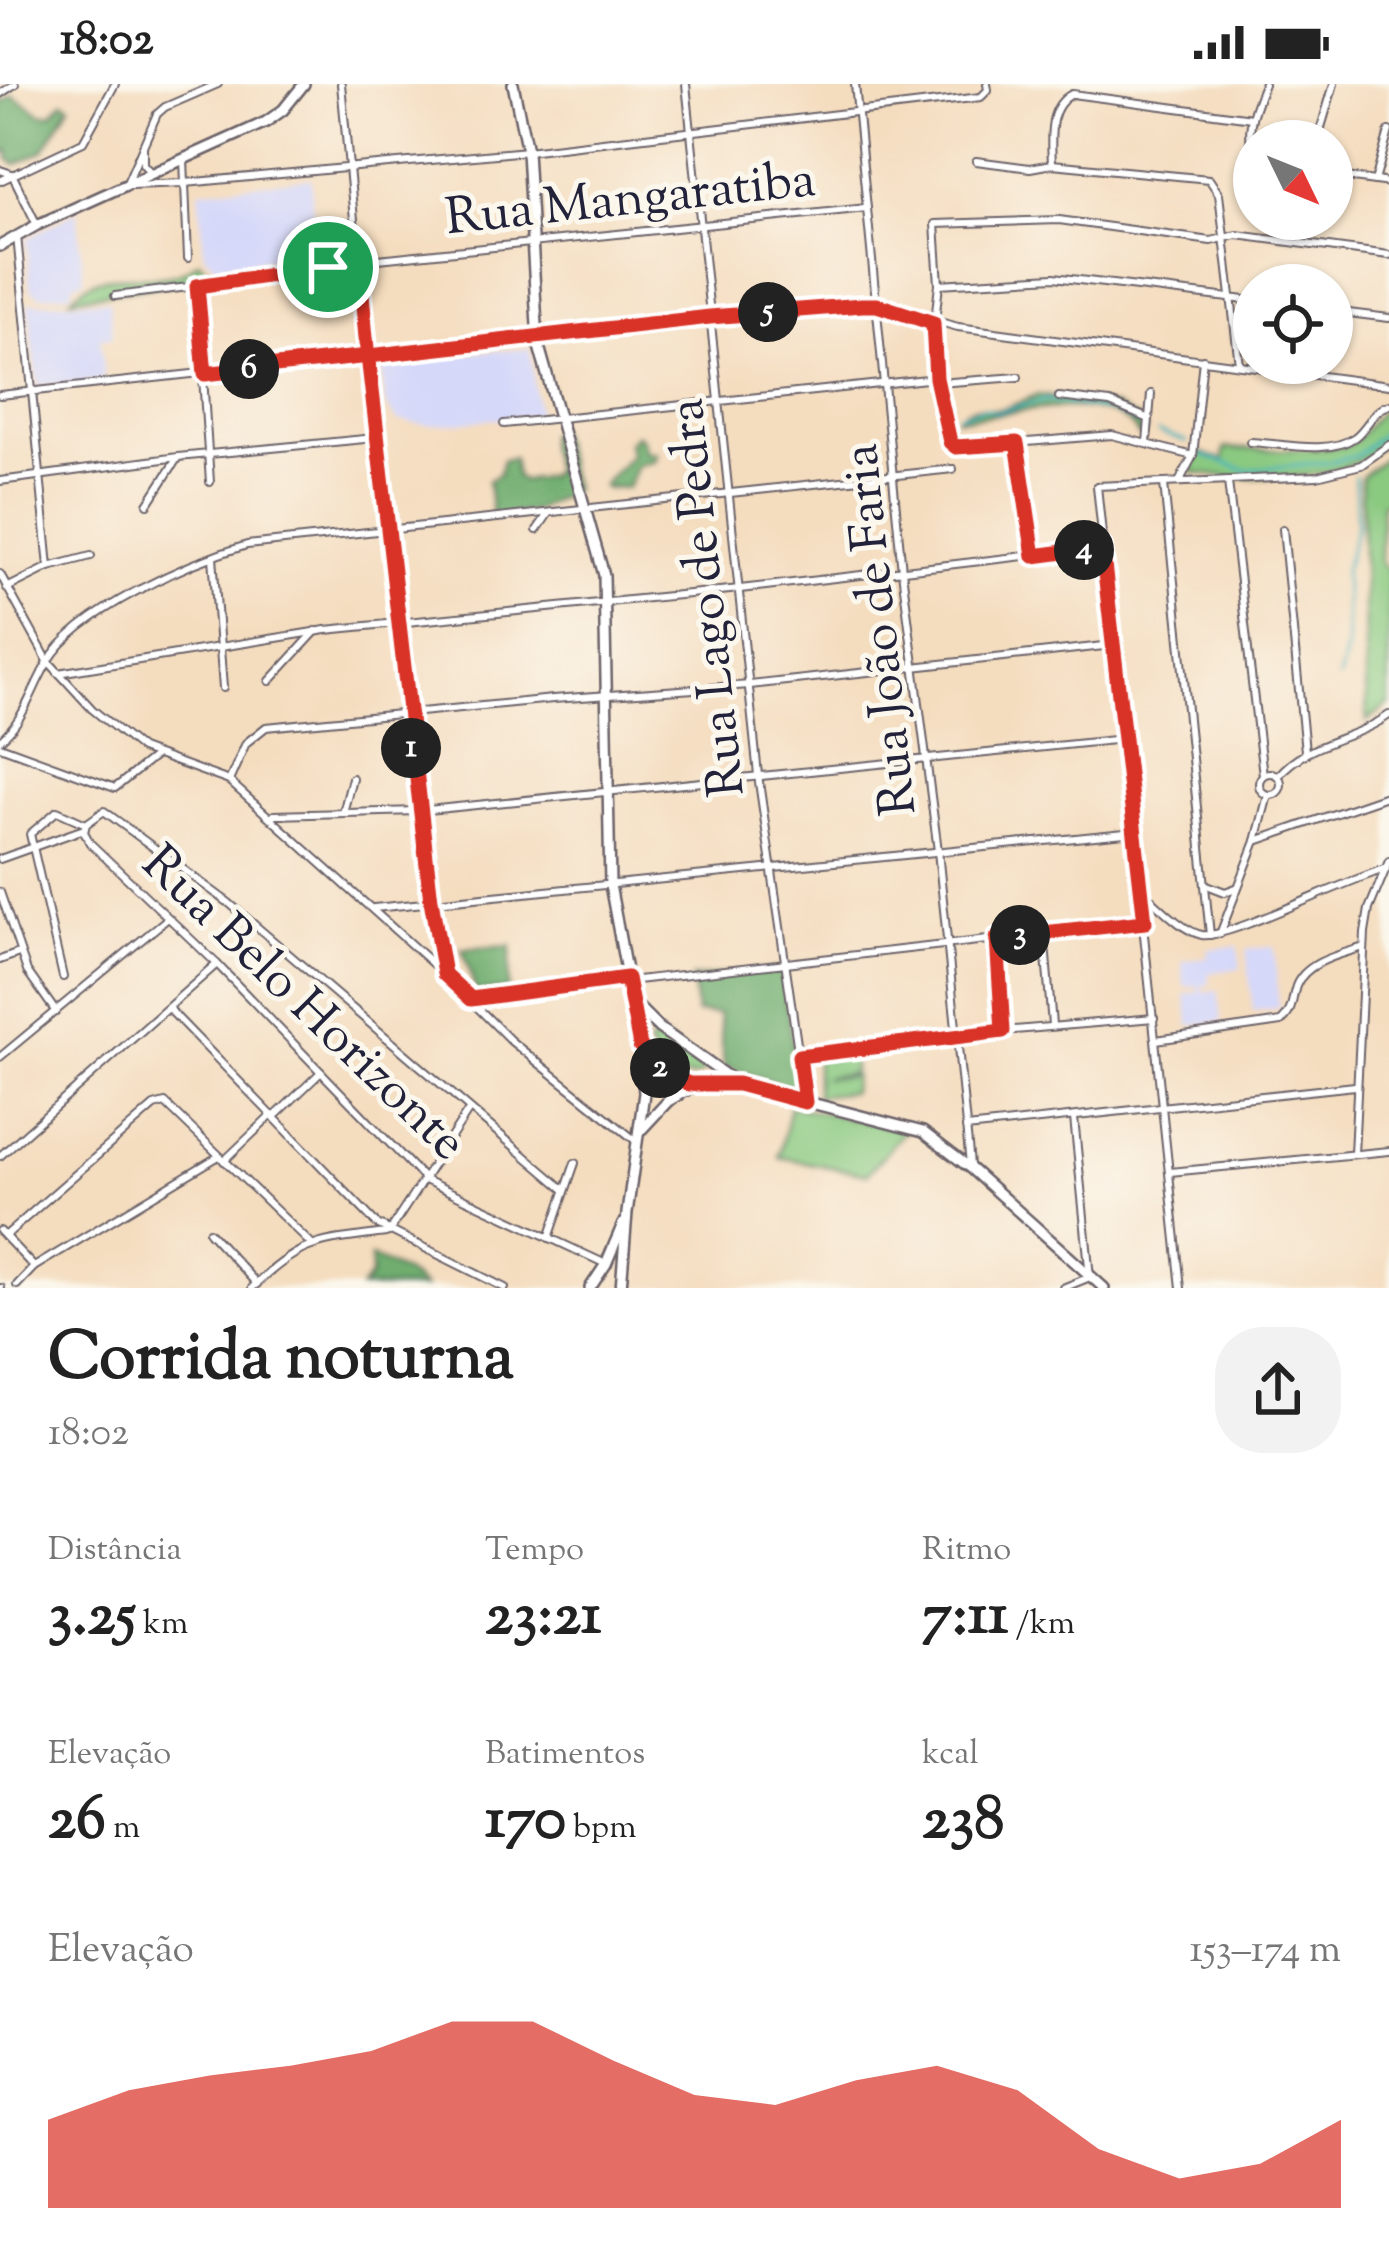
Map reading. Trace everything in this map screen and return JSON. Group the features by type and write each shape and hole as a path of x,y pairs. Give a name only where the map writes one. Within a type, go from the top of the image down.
{"main road":[{"path":"0,246 274,117 304,84"},
{"path":"513,84 527,151 536,336 599,549 606,602 610,885 644,1079 621,1288"},
{"path":"632,1002 659,1028 738,1084"},
{"path":"640,1046 659,1028"},
{"path":"640,1046 670,1076 696,1085 738,1084 909,1125 970,1168 1104,1288"},
{"path":"638,1137 656,1111 696,1085 712,1067"},
{"path":"590,1288 606,1264 627,1213"}],"street":[{"path":"0,94 15,84"},
{"path":"0,181 82,142 115,84"},
{"path":"218,84 152,119 128,185 527,151 981,97 987,84"},
{"path":"341,84 407,716 444,974"},
{"name":"Rua Lago de Pedra","path":"686,84 758,775 805,1102"},
{"name":"Rua João de Faria","path":"855,84 902,571 938,851 970,1168"},
{"path":"1052,164 1054,113 1057,104 1072,94 1252,118 1264,84"},
{"path":"1323,120 1334,84"},
{"path":"1375,181 1389,131"},
{"path":"144,144 143,164 152,174"},
{"path":"184,159 188,258"},
{"path":"976,161 1209,179 1219,194 1233,320"},
{"path":"0,170 12,174 37,225"},
{"path":"1353,178 1389,183"},
{"name":"Rua Mangaratiba","path":"115,296 296,274 359,261 867,208"},
{"path":"1192,455 1112,435 956,447 950,442 937,380 933,323 939,284 934,227 942,222 1059,220 1211,242 1238,235 1389,255"},
{"path":"17,236 49,567"},
{"path":"939,284 1054,277 1233,298"},
{"path":"197,286 210,482"},
{"path":"0,395 710,317 877,305 933,323 1233,363"},
{"path":"1353,314 1389,318"},
{"path":"1179,482 1192,455 1203,359"},
{"path":"504,424 937,380 1018,377"},
{"path":"1353,380 1389,385"},
{"path":"1147,443 1151,394"},
{"path":"1059,397 1110,403 1147,418"},
{"path":"1250,442 1330,446 1354,438 1376,411 1389,405"},
{"path":"0,481 375,438"},
{"path":"1017,443 1034,556"},
{"path":"1181,1288 1096,490 1102,483 1284,481 1335,473 1369,461 1389,445"},
{"path":"148,504 178,457"},
{"path":"155,756 115,788 0,743 22,720 27,699 48,661 86,619 213,557 247,545 953,469"},
{"path":"1228,482 1263,775 1259,785 1268,795"},
{"path":"1164,484 1210,934"},
{"path":"537,530 548,514"},
{"path":"1283,530 1305,751"},
{"path":"58,673 316,631 1102,547"},
{"path":"7,588 49,567 92,556"},
{"path":"213,557 223,688"},
{"path":"0,574 48,661 92,709 141,749 229,781 444,974 511,1041 638,1137"},
{"path":"270,681 316,631"},
{"path":"229,781 241,751 258,730 750,685 1113,645"},
{"path":"1263,775 1278,776 1305,751 1389,715"},
{"path":"270,815 418,811 1124,739"},
{"path":"1220,934 1256,841 1268,795 1280,789 1278,776"},
{"path":"344,813 352,778"},
{"path":"1256,841 1389,795"},
{"path":"63,977 31,832 57,811 85,827"},
{"path":"0,860 85,827 102,812 229,903 565,1190"},
{"name":"Rua Belo Horizonte","path":"85,827 91,843 217,964 425,1180 606,1264"},
{"path":"372,908 1135,832"},
{"path":"1142,891 1192,931 1220,934 1387,865"},
{"path":"1354,1154 1369,909 1387,865"},
{"path":"1207,885 1225,892 1236,888"},
{"path":"0,892 19,953 34,984 56,1012"},
{"path":"0,1058 168,918"},
{"path":"471,999 1145,922"},
{"path":"1044,933 1052,1026"},
{"path":"997,938 1003,1031"},
{"path":"1156,1040 1281,1022 1293,1008 1304,974 1365,946"},
{"path":"0,960 19,953"},
{"path":"0,1156 217,964"},
{"path":"169,1009 389,1232 505,1288"},
{"path":"799,1056 1154,1018"},
{"path":"17,1285 34,1267 221,1158 321,1072"},
{"path":"967,1128 1355,1086"},
{"path":"34,1267 2,1234 159,1104 170,1105 310,1244"},
{"path":"209,1232 254,1286 310,1244 389,1232 470,1109"},
{"path":"1063,1288 1090,1277 1074,1118"},
{"path":"1170,1172 1389,1151"},
{"path":"549,1238 575,1163"}],"shaded area":[{"path":"311,178 315,253 216,266 204,255 199,190"},
{"path":"77,210 84,280 74,283 71,293 40,296 30,289 27,239"},
{"path":"109,300 113,337 100,338 104,380 38,386 28,303"},
{"path":"530,349 538,415 433,425 398,421 385,403 381,365 445,354"},
{"path":"1238,946 1241,968 1209,973 1210,984 1202,986 1204,992 1218,990 1222,1021 1190,1026 1185,994 1199,992 1199,986 1184,986 1182,961 1208,958 1207,949"},
{"path":"1274,946 1279,1008 1253,1011 1246,950"}],"green space":[{"path":"14,96 42,114 51,114 63,101 70,105 43,151 16,164 9,159 9,150 0,156 0,104"},
{"path":"354,250 355,259 294,267 294,256"},
{"path":"199,261 208,270 198,280 71,298 102,279 167,276"},
{"path":"1037,395 1113,406 1144,422 1146,431 1139,436 1126,421 1081,408 957,418 975,407 1001,409"},
{"path":"1383,410 1389,411 1389,437 1363,459 1342,468 1276,477 1191,472 1197,451 1223,461 1225,448 1341,447 1360,437"},
{"path":"558,431 573,490 533,511 492,516 488,481 499,474 502,460 513,458 516,477 522,481 551,475 554,469 547,444 549,434"},
{"path":"636,434 646,452 657,453 654,461 637,465 628,487 604,488 631,454 628,443"},
{"path":"1389,454 1389,499 1382,504 1380,563 1389,571 1389,705 1367,721 1361,477"},
{"path":"511,946 508,990 476,992 462,949"},
{"path":"781,969 800,1091 724,1066 719,1014 696,1013 692,978"},
{"path":"658,1034 704,1068 701,1075 685,1077 664,1066 648,1046"},
{"path":"853,1056 853,1073 823,1078 854,1076 852,1092 816,1096 816,1059"},
{"path":"790,1106 905,1130 867,1174 779,1157"},
{"path":"371,1257 424,1288 361,1288 371,1276"}],"waterway":[{"path":"957,415 1047,400 1113,412 1144,425"},
{"path":"1202,455 1245,470 1331,462 1356,456 1387,430"},
{"path":"1158,432 1187,442"},
{"path":"1339,679 1347,647 1344,571 1357,525 1355,477"}],"route":[{"path":"328,267 197,286 205,374 364,356 368,356 378,355 710,317 862,305 877,305 933,323 936,378 950,442 956,447 1017,443 1034,556 1102,547 1145,922 997,938 1003,1031 799,1056 805,1102 738,1084 689,1084 670,1076 640,1046 627,978 471,999 444,974 431,900 390,530 375,438 368,356 359,261 328,267"}]}
